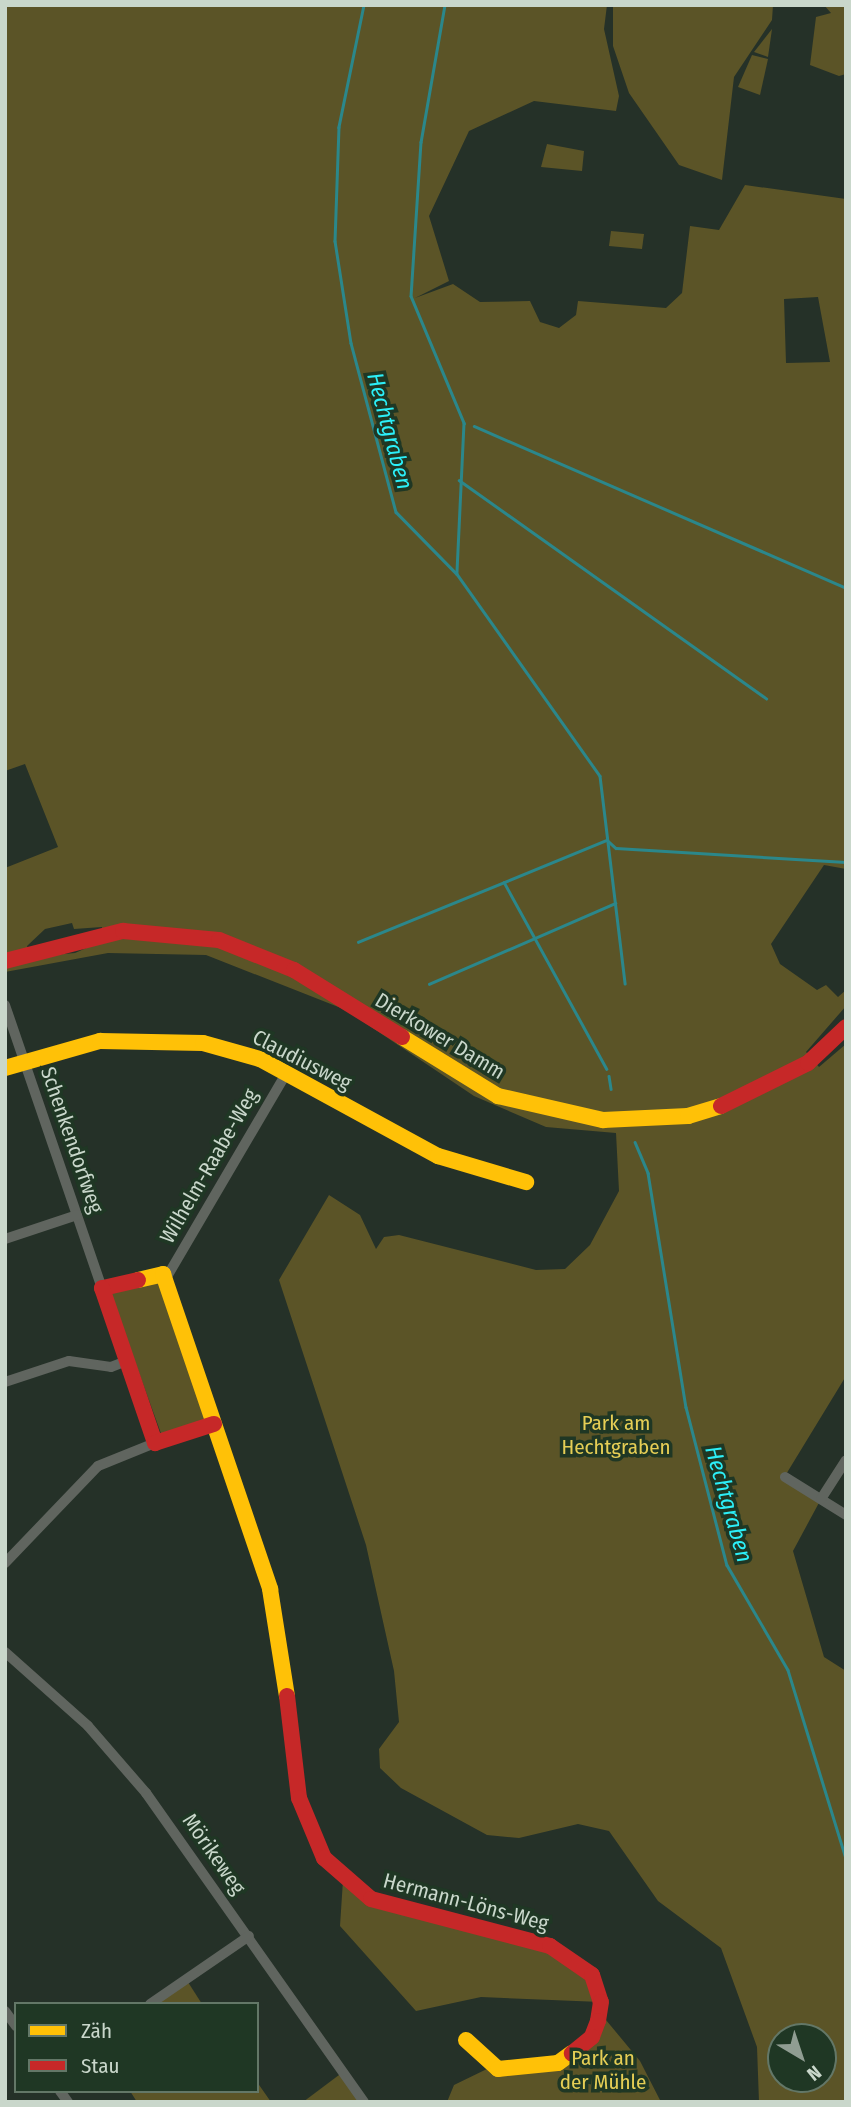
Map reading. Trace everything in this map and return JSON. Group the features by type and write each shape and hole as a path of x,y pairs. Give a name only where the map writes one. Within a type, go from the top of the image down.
{"street":[{"name":"Dierkower Damm","path":"5,961 122,931 219,940 294,970 498,1096 603,1120 688,1116 744,1098 808,1063 846,1027"},
{"name":"Schenkendorfweg","path":"5,1005 102,1288"},
{"name":"Claudiusweg","path":"5,1068 100,1041 142,1038 232,1049 287,1072 438,1156 526,1182"},
{"name":"Wilhelm-Raabe-Weg","path":"165,1280 287,1072"},
{"path":"5,1239 77,1214"},
{"path":"5,1563 98,1466 214,1423 165,1280 156,1270 102,1288 156,1443"},
{"path":"5,1382 69,1361 111,1367 127,1361"},
{"name":"Hermann-Löns-Weg","path":"214,1423 277,1614 299,1798 324,1858 371,1899 550,1947 592,1975 601,2002 598,2021 592,2037 570,2056 498,2069 466,2040"},
{"path":"821,1499 846,1460"},
{"path":"785,1477 846,1515"},
{"name":"Mörikeweg","path":"5,1653 114,1754 249,1937 364,2102"},
{"path":"153,2002 249,1937"}],"green space":[{"name":"Park am Hechtgraben","path":"5,5 607,5 604,29 619,96 616,111 534,101 469,131 429,216 449,281 415,298 453,284 480,302 530,301 540,322 559,328 576,315 578,301 666,308 682,293 690,226 719,230 745,185 846,199 846,869 824,865 771,944 780,964 817,990 826,985 838,997 846,990 846,1006 806,1052 819,1067 846,1044 846,1376 785,1476 821,1499 793,1551 824,1657 846,1671 846,2102 759,2102 757,2047 721,1948 658,1901 609,1831 578,1824 519,1838 487,1835 401,1788 380,1768 379,1749 399,1722 394,1671 366,1545 279,1280 329,1195 360,1215 376,1249 384,1237 399,1235 536,1270 565,1269 590,1245 619,1191 616,1133 546,1127 474,1096 346,1010 206,955 108,953 5,972 5,868 58,847 25,764 5,771","holes":["818,297 830,362 786,363 784,299","72,923 74,929 102,927 102,941 75,953 30,957 27,946 45,929"]},
{"path":"613,5 773,5 772,20 734,77 722,180 679,165 629,93 613,46"},
{"path":"824,5 846,5 846,74 839,76 810,65 816,17 831,13"},
{"path":"772,29 768,57 754,52"},
{"path":"752,55 768,59 760,95 738,87"},
{"path":"547,144 584,151 582,171 541,167"},
{"path":"611,231 644,234 642,249 609,246"},
{"path":"158,1274 208,1418 163,1439 109,1290"},
{"path":"343,1880 371,1899 570,1958 601,2002 481,1997 416,2011 340,1926"},
{"path":"186,1979 201,2002 153,2002"},
{"name":"Park an der Mühle","path":"606,2020 640,2061 661,2102 447,2102 454,2085 491,2067 558,2063"},
{"path":"343,2072 364,2102 303,2102"},
{"path":"259,2085 271,2102 137,2102 131,2093 259,2093"}],"waterway":[{"name":"Hechtgraben","path":"364,5 339,127 335,241 351,343 396,512 457,574 600,776 625,983"},
{"path":"445,5 421,142 411,296 464,423 457,574"},
{"path":"474,426 846,588"},
{"path":"459,480 766,698"},
{"path":"607,840 616,848 846,862"},
{"path":"358,942 607,840"},
{"name":"Hechtgraben","path":"504,882 607,1069"},
{"path":"429,984 615,903"},
{"name":"Hechtgraben","path":"609,1076 611,1089"},
{"name":"Hechtgraben","path":"635,1142 648,1173 686,1407 727,1565 788,1670 846,1858"}],"traffic: slow":[{"path":"402,1037 498,1096 603,1120 688,1116 721,1106"},
{"path":"5,1068 100,1041 203,1043 260,1059 438,1156 526,1182"},
{"path":"138,1280 163,1274 270,1589 287,1696"},
{"path":"466,2040 498,2069 558,2063 572,2053"}],"traffic: jam":[{"path":"5,961 123,931 219,940 294,970 402,1037"},
{"path":"721,1106 808,1063 846,1027"},
{"path":"138,1280 102,1288 155,1443 214,1424"},
{"path":"287,1696 299,1798 324,1858 371,1899 550,1946 592,1975 601,2002 598,2021 592,2037 572,2053"}]}
